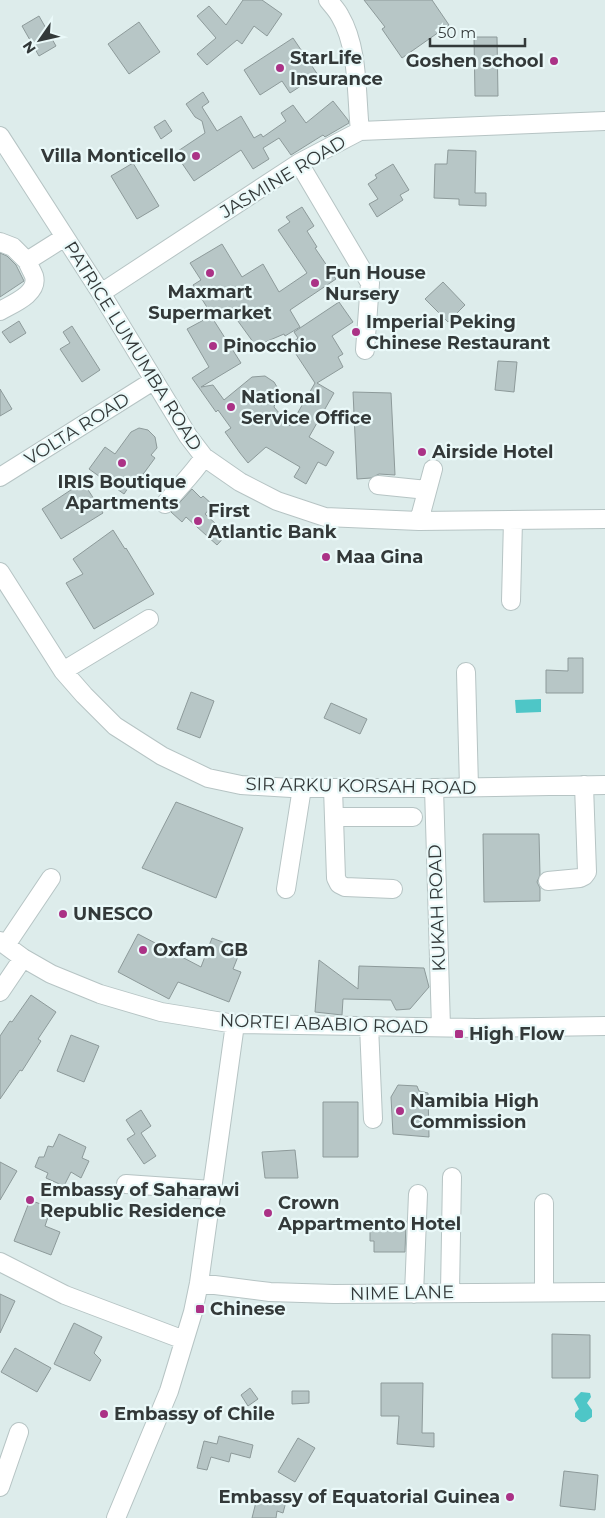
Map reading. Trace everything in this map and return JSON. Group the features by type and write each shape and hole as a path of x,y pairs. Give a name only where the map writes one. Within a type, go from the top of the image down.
{"street":[{"path":"328,0 340,16 351,44 360,131"},
{"name":"JASMINE ROAD","path":"101,293 299,163 360,131 605,122"},
{"name":"PATRICE LUMUMBA ROAD","path":"0,136 101,293 188,436 204,457 240,482 276,501 325,517 420,521 560,521 605,519"},
{"path":"299,163 370,283 365,350"},
{"path":"27,261 65,237"},
{"path":"0,242 12,247 27,261 35,277 34,287 27,296 0,311"},
{"name":"VOLTA ROAD","path":"0,477 153,381"},
{"path":"165,504 186,478 194,472 204,457"},
{"path":"420,521 434,470"},
{"path":"378,485 427,490"},
{"path":"511,601 513,520"},
{"name":"SIR ARKU KORSAH ROAD","path":"0,572 63,670 84,695 115,726 162,756 208,778 241,785 302,788 605,785"},
{"path":"63,670 149,619"},
{"path":"466,672 469,787"},
{"path":"548,881 580,878 587,872 584,785"},
{"path":"286,889 302,788"},
{"path":"333,788 336,878 339,884 345,887 393,889"},
{"name":"KUKAH ROAD","path":"434,788 441,1027"},
{"path":"334,817 413,817"},
{"path":"3,943 51,878"},
{"name":"NORTEI ABABIO ROAD","path":"3,943 23,958 51,974 100,994 161,1012 235,1024 441,1027 605,1026"},
{"path":"0,992 23,958"},
{"path":"116,1518 169,1391 193,1312 199,1283 235,1024"},
{"path":"369,1026 373,1119"},
{"path":"450,1292 452,1177"},
{"path":"126,1184 212,1190"},
{"path":"414,1294 418,1194"},
{"path":"544,1203 544,1292"},
{"path":"0,1262 65,1295 184,1340"},
{"name":"NIME LANE","path":"199,1283 270,1292 334,1294 605,1292"},
{"path":"0,1487 19,1432"}],"water":[{"path":"541,699 541,712 516,713 515,700"},
{"path":"581,1392 590,1393 591,1397 587,1403 592,1410 592,1417 585,1422 581,1422 575,1417 575,1413 579,1409 574,1399"}],"building":[{"path":"243,0 262,0 282,14 267,36 254,26 242,44 237,40 207,65 197,54 216,38 197,16 209,6 226,25"},
{"path":"364,0 432,0 449,25 402,58 382,29 385,27"},
{"path":"39,16 56,46 39,56 22,26"},
{"path":"139,22 160,52 129,74 108,44"},
{"path":"474,37 497,37 498,96 475,96"},
{"name":"StarLife Insurance","path":"293,38 318,75 290,93 282,81 260,95 244,70"},
{"path":"203,92 209,102 202,107 217,131 241,116 254,138 261,134 263,137 286,121 281,113 293,105 306,123 333,101 349,123 325,137 323,135 291,155 279,138 263,148 269,159 253,169 241,150 194,181 175,153 205,133 202,121 195,117 186,104"},
{"path":"165,120 172,131 161,139 154,127"},
{"path":"448,150 476,151 475,193 486,193 486,206 459,205 459,199 434,198 435,164 447,164"},
{"path":"133,163 159,206 137,219 111,176"},
{"path":"393,164 409,190 400,195 403,200 377,217 369,204 378,199 368,184 377,178 375,175"},
{"path":"302,207 314,226 307,231 317,247 315,248 336,279 290,310 300,327 285,336 284,334 256,346 235,317 210,312 193,285 201,280 190,263 222,244 242,277 263,264 279,292 307,273 278,230 290,222 286,217"},
{"path":"0,253 7,256 16,265 24,281 0,297"},
{"path":"443,282 465,305 448,322 425,299"},
{"path":"339,302 353,322 332,336 343,354 338,357 343,367 317,383 334,393 309,437 334,452 326,466 318,462 306,484 294,477 300,467 266,447 248,463 240,453 225,432 231,428 218,410 216,412 192,378 209,367 187,329 211,316 241,363 201,387 213,385 224,400 252,377 265,376 274,382 277,387 277,398 274,407 290,426 315,383 290,345 298,338 294,332"},
{"path":"19,321 26,333 10,343 2,332"},
{"path":"72,326 100,370 82,382 60,349 70,343 63,332"},
{"path":"498,361 517,362 514,392 495,390"},
{"path":"0,389 12,409 0,416"},
{"path":"353,392 391,393 395,475 379,474 371,478 357,479"},
{"name":"IRIS Boutique Apartments","path":"139,428 148,430 155,437 157,448 151,455 155,458 133,488 130,485 124,494 89,469 105,447 115,454 131,432"},
{"path":"83,482 103,513 61,539 42,509"},
{"path":"192,489 201,498 203,496 213,505 205,514 227,534 217,545 186,517 182,522 171,512"},
{"path":"113,530 154,594 94,629 66,583 83,574 73,559"},
{"path":"568,658 583,658 583,693 546,693 546,670 568,671"},
{"path":"191,692 214,701 200,738 177,729"},
{"path":"331,703 367,719 360,734 324,718"},
{"path":"176,802 243,828 216,898 142,868"},
{"path":"483,834 539,834 540,875 537,882 540,888 540,901 484,902"},
{"path":"138,934 201,967 212,938 241,949 233,969 241,972 229,1002 178,982 169,999 118,972"},
{"path":"319,960 358,989 359,966 424,968 429,987 410,1009 396,1010 391,1000 343,999 342,1015 315,1012"},
{"path":"31,995 56,1012 38,1039 41,1041 22,1071 20,1070 0,1099 0,1036"},
{"path":"71,1035 99,1046 84,1082 57,1071"},
{"path":"398,1085 417,1086 419,1091 428,1093 429,1137 393,1134 391,1097"},
{"path":"323,1102 358,1102 358,1157 323,1157"},
{"path":"141,1110 151,1126 141,1133 156,1156 144,1164 127,1139 135,1134 126,1120"},
{"path":"59,1134 86,1147 82,1158 89,1161 81,1178 71,1172 64,1186 46,1178 48,1173 35,1167 39,1157 44,1157 48,1146 53,1147"},
{"path":"295,1150 298,1178 265,1178 262,1152"},
{"path":"0,1162 17,1171 0,1200"},
{"path":"30,1200 51,1208 45,1226 60,1232 51,1255 14,1241"},
{"path":"370,1221 406,1221 405,1252 374,1252 374,1241 370,1241"},
{"path":"0,1294 15,1301 0,1333"},
{"path":"74,1323 102,1337 94,1353 101,1360 90,1381 54,1364"},
{"path":"552,1334 590,1335 590,1378 552,1378"},
{"path":"15,1348 51,1368 37,1392 1,1372"},
{"path":"381,1383 423,1383 422,1433 434,1433 434,1447 397,1444 399,1416 381,1416"},
{"path":"250,1388 258,1399 248,1406 241,1395"},
{"path":"292,1391 309,1391 309,1403 292,1404"},
{"path":"219,1436 253,1445 250,1458 231,1453 229,1462 211,1457 207,1470 197,1468 204,1441 217,1444"},
{"path":"298,1438 315,1448 295,1482 278,1472"},
{"path":"564,1471 598,1475 595,1510 560,1506"},
{"path":"267,1493 287,1498 283,1513 277,1511 276,1518 252,1518 257,1498 265,1500"}],"place":[{"name":"Goshen school","path":"554,61"},
{"name":"StarLife Insurance","path":"280,68"},
{"name":"Villa Monticello","path":"196,156"},
{"name":"Maxmart Supermarket","path":"210,273"},
{"name":"Fun House Nursery","path":"315,283"},
{"name":"Imperial Peking Chinese Restaurant","path":"356,332"},
{"name":"Pinocchio","path":"213,346"},
{"name":"National Service Office","path":"231,407"},
{"name":"Airside Hotel","path":"422,452"},
{"name":"IRIS Boutique Apartments","path":"122,463"},
{"name":"First Atlantic Bank","path":"198,521"},
{"name":"Maa Gina","path":"326,557"},
{"name":"UNESCO","path":"63,914"},
{"name":"Oxfam GB","path":"143,950"},
{"name":"High Flow","path":"459,1034"},
{"name":"Namibia High Commission","path":"400,1111"},
{"name":"Embassy of Saharawi Republic Residence","path":"30,1200"},
{"name":"Crown Appartmento Hotel","path":"268,1213"},
{"name":"Chinese","path":"200,1309"},
{"name":"Embassy of Chile","path":"104,1414"},
{"name":"Embassy of Equatorial Guinea","path":"510,1497"}]}
